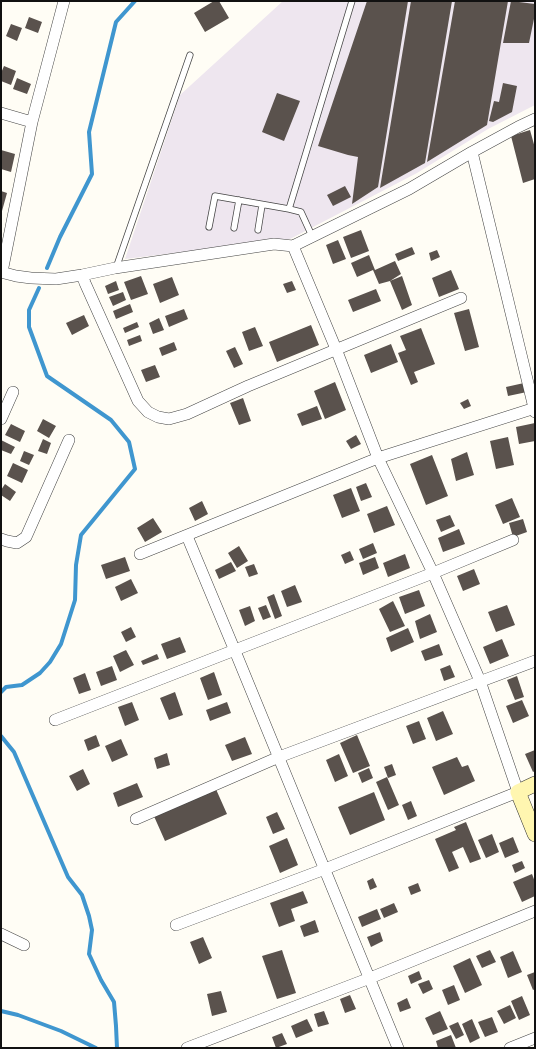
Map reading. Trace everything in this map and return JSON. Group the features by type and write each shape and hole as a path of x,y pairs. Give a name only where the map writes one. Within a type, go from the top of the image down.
{"main road":[{"path":"535,784 518,792 535,834"}],"street":[{"path":"64,1 32,122 1,272 16,276 56,279 115,268 274,244 293,246 409,189 472,152 535,119"},
{"path":"1,113 32,122"},
{"path":"140,554 378,458 535,410 472,152"},
{"path":"176,925 325,869 518,792 480,681 433,573 378,458 336,349 293,246"},
{"path":"82,275 138,401 148,412 158,417 169,419 187,414 248,386 461,298"},
{"path":"1,419 13,392"},
{"path":"1,539 17,542 26,537 69,440"},
{"path":"187,536 398,1048"},
{"path":"55,720 235,651 513,540"},
{"path":"136,819 279,757 535,661"},
{"path":"187,1048 370,978 535,911"},
{"path":"1,934 24,945"},
{"path":"510,1048 535,1038"}],"lane":[{"path":"289,209 352,1"},
{"path":"115,268 190,55"},
{"path":"209,227 215,196 301,212 312,236"},
{"path":"234,228 239,200"},
{"path":"258,230 262,205"}],"shaded area":[{"path":"283,1 535,1 535,105 488,129 417,173 290,239 125,259 180,95"}],"building":[{"path":"214,1 219,1 229,18 205,32 194,13"},
{"path":"367,1 408,1 378,187 352,204 358,157 318,146"},
{"path":"411,1 452,1 425,163 380,188"},
{"path":"455,1 508,1 487,125 427,162"},
{"path":"511,1 535,4 535,14 529,43 503,43"},
{"path":"29,17 42,22 38,33 25,28"},
{"path":"11,24 22,28 17,41 6,36"},
{"path":"4,66 16,71 11,85 1,81 1,73"},
{"path":"17,78 31,84 27,94 13,89"},
{"path":"503,83 517,86 512,112 493,122 489,121 494,101 499,102"},
{"path":"277,93 300,101 284,141 262,132"},
{"path":"530,130 535,148 535,179 523,183 511,136"},
{"path":"1,150 15,154 11,172 1,169"},
{"path":"345,186 351,197 333,206 327,195"},
{"path":"1,191 7,193 2,211 1,211"},
{"path":"361,230 369,251 351,258 343,237"},
{"path":"338,240 346,259 333,264 326,245"},
{"path":"412,247 415,254 398,261 395,254"},
{"path":"437,250 440,257 431,261 429,253"},
{"path":"369,255 375,270 395,261 401,274 390,281 379,284 373,270 357,277 351,263"},
{"path":"451,270 459,289 439,297 432,278"},
{"path":"141,276 148,294 131,300 124,282"},
{"path":"402,276 412,305 402,310 390,281"},
{"path":"172,277 179,295 160,303 153,284"},
{"path":"116,281 119,290 108,294 105,286"},
{"path":"292,281 296,290 287,293 283,284"},
{"path":"376,289 381,301 353,312 348,300"},
{"path":"123,292 126,300 113,306 109,297"},
{"path":"130,304 133,312 116,319 113,311"},
{"path":"184,309 188,319 169,327 165,316"},
{"path":"469,309 479,347 465,351 454,313"},
{"path":"84,315 89,326 72,335 66,323"},
{"path":"159,318 164,330 153,334 149,323"},
{"path":"137,322 139,327 125,333 123,328"},
{"path":"311,325 319,345 277,362 269,342"},
{"path":"255,327 263,346 249,351 242,332"},
{"path":"421,328 435,364 414,372 418,382 411,385 398,353 406,350 400,336"},
{"path":"140,335 142,341 129,346 127,340"},
{"path":"174,342 177,350 162,356 159,348"},
{"path":"391,344 398,362 371,373 364,355"},
{"path":"235,347 243,364 234,368 226,351"},
{"path":"155,365 160,377 146,382 141,370"},
{"path":"335,382 346,410 325,419 314,391"},
{"path":"524,383 527,392 508,396 506,387"},
{"path":"243,398 251,421 239,425 230,403"},
{"path":"468,399 471,406 464,409 460,403"},
{"path":"317,406 322,419 302,426 297,414"},
{"path":"43,419 56,426 49,438 37,431"},
{"path":"535,423 535,441 519,444 516,427"},
{"path":"11,424 25,431 20,442 5,435"},
{"path":"356,435 361,444 351,449 346,441"},
{"path":"508,437 514,465 496,469 490,441"},
{"path":"43,439 51,443 47,454 38,451"},
{"path":"1,440 15,447 11,454 1,450"},
{"path":"24,451 34,455 29,465 20,461"},
{"path":"467,452 474,475 456,481 451,459"},
{"path":"432,455 448,496 426,505 410,464"},
{"path":"13,463 28,470 22,483 7,476"},
{"path":"366,483 372,497 361,501 356,487"},
{"path":"5,484 16,492 10,501 1,495 1,490"},
{"path":"351,488 360,511 342,518 333,495"},
{"path":"512,498 520,517 503,524 495,505"},
{"path":"202,501 208,514 195,521 189,508"},
{"path":"387,506 395,525 374,533 367,514"},
{"path":"450,515 455,526 441,532 436,520"},
{"path":"153,518 162,532 145,542 137,528"},
{"path":"523,519 527,532 513,537 509,523"},
{"path":"459,529 465,544 443,552 438,538"},
{"path":"373,543 377,553 363,559 359,549"},
{"path":"239,546 248,561 237,568 228,553"},
{"path":"350,551 354,560 345,564 341,555"},
{"path":"405,554 410,568 388,577 383,563"},
{"path":"125,557 130,571 106,579 101,565"},
{"path":"375,557 379,568 363,575 359,563"},
{"path":"231,562 236,571 219,579 215,570"},
{"path":"254,564 258,574 249,577 245,567"},
{"path":"474,569 480,584 463,591 457,576"},
{"path":"131,579 138,593 121,601 115,587"},
{"path":"295,585 302,602 287,607 281,591"},
{"path":"419,590 425,606 405,614 399,597"},
{"path":"274,594 282,616 275,619 267,597"},
{"path":"393,601 405,626 390,632 379,609"},
{"path":"266,605 271,617 263,620 258,608"},
{"path":"507,605 515,625 496,632 488,612"},
{"path":"250,606 255,621 245,626 239,610"},
{"path":"430,614 437,632 420,639 415,621"},
{"path":"131,627 136,637 126,642 121,632"},
{"path":"408,628 414,642 391,652 386,638"},
{"path":"180,637 186,652 167,659 161,644"},
{"path":"502,639 509,656 490,664 483,647"},
{"path":"439,644 443,655 425,661 421,651"},
{"path":"126,650 134,665 120,672 113,656"},
{"path":"157,654 159,659 143,665 141,661"},
{"path":"450,665 455,677 444,681 440,669"},
{"path":"112,666 117,680 101,686 96,672"},
{"path":"214,672 222,695 208,700 200,678"},
{"path":"85,673 91,690 79,694 73,678"},
{"path":"517,676 524,697 515,700 507,680"},
{"path":"175,692 183,715 169,720 160,698"},
{"path":"522,700 529,716 513,723 506,706"},
{"path":"132,702 139,720 125,726 118,707"},
{"path":"227,702 231,713 210,721 206,710"},
{"path":"443,711 453,734 436,741 427,718"},
{"path":"419,721 426,739 413,744 406,726"},
{"path":"96,735 100,746 88,751 84,740"},
{"path":"357,735 370,766 353,773 340,743"},
{"path":"245,737 252,754 232,761 225,745"},
{"path":"121,739 128,755 112,762 105,746"},
{"path":"535,750 535,771 533,772 525,754"},
{"path":"167,753 170,765 157,769 154,758"},
{"path":"339,754 348,776 335,782 326,760"},
{"path":"457,757 462,767 468,765 475,781 444,795 432,767"},
{"path":"392,764 396,775 388,778 384,767"},
{"path":"369,768 373,778 362,783 358,773"},
{"path":"83,769 90,784 77,791 69,776"},
{"path":"387,777 399,805 388,810 376,782"},
{"path":"137,783 143,797 118,807 113,793"},
{"path":"215,787 227,814 165,841 153,814"},
{"path":"374,792 385,820 350,835 338,807"},
{"path":"411,801 417,816 408,820 402,805"},
{"path":"277,812 285,829 273,834 266,817"},
{"path":"466,822 481,859 470,863 463,847 452,852 459,868 449,872 435,839 456,830 454,827"},
{"path":"492,834 499,852 486,858 478,840"},
{"path":"513,837 519,852 505,858 499,843"},
{"path":"287,838 298,865 280,873 269,846"},
{"path":"522,861 525,868 515,873 512,865"},
{"path":"532,874 535,882 535,896 522,902 513,882"},
{"path":"373,878 377,887 370,890 367,881"},
{"path":"418,883 421,891 411,895 408,887"},
{"path":"303,891 308,903 291,909 295,921 279,927 270,903"},
{"path":"394,903 398,912 384,918 380,909"},
{"path":"377,909 381,919 362,927 358,917"},
{"path":"315,920 319,932 304,937 300,926"},
{"path":"380,932 383,941 371,947 367,937"},
{"path":"203,937 212,958 199,964 190,942"},
{"path":"282,950 296,993 277,999 262,956"},
{"path":"490,950 496,962 482,968 476,956"},
{"path":"513,951 522,972 508,978 500,957"},
{"path":"470,958 482,985 465,993 453,966"},
{"path":"419,971 422,979 411,984 408,976"},
{"path":"535,972 535,989 533,990 527,975"},
{"path":"429,980 433,989 423,994 418,984"},
{"path":"454,985 460,1000 448,1005 442,990"},
{"path":"221,991 227,1012 212,1016 207,994"},
{"path":"350,995 356,1009 345,1013 340,999"},
{"path":"522,996 530,1015 519,1020 511,1001"},
{"path":"407,998 411,1008 400,1012 397,1003"},
{"path":"510,1005 516,1018 504,1024 497,1011"},
{"path":"324,1011 329,1024 318,1027 314,1014"},
{"path":"440,1011 448,1029 433,1035 425,1018"},
{"path":"492,1017 498,1032 485,1037 478,1022"},
{"path":"307,1019 313,1031 296,1038 291,1026"},
{"path":"472,1019 480,1038 470,1043 462,1024"},
{"path":"458,1022 464,1035 456,1039 449,1026"},
{"path":"282,1033 287,1044 276,1048 272,1037"},
{"path":"451,1035 456,1048 438,1048 436,1041"}],"waterway":[{"path":"47,268 60,237 92,174 89,132 116,22 135,1"},
{"path":"1,692 6,687 22,685 40,673 50,662 61,644 75,600 76,565 81,535 135,469 129,442 111,420 47,376 29,327 29,310 39,288"},
{"path":"1,736 14,752 68,877 82,895 92,930 89,954 101,980 114,1002 117,1048"},
{"path":"1,1011 18,1015 61,1031 96,1048"}]}
